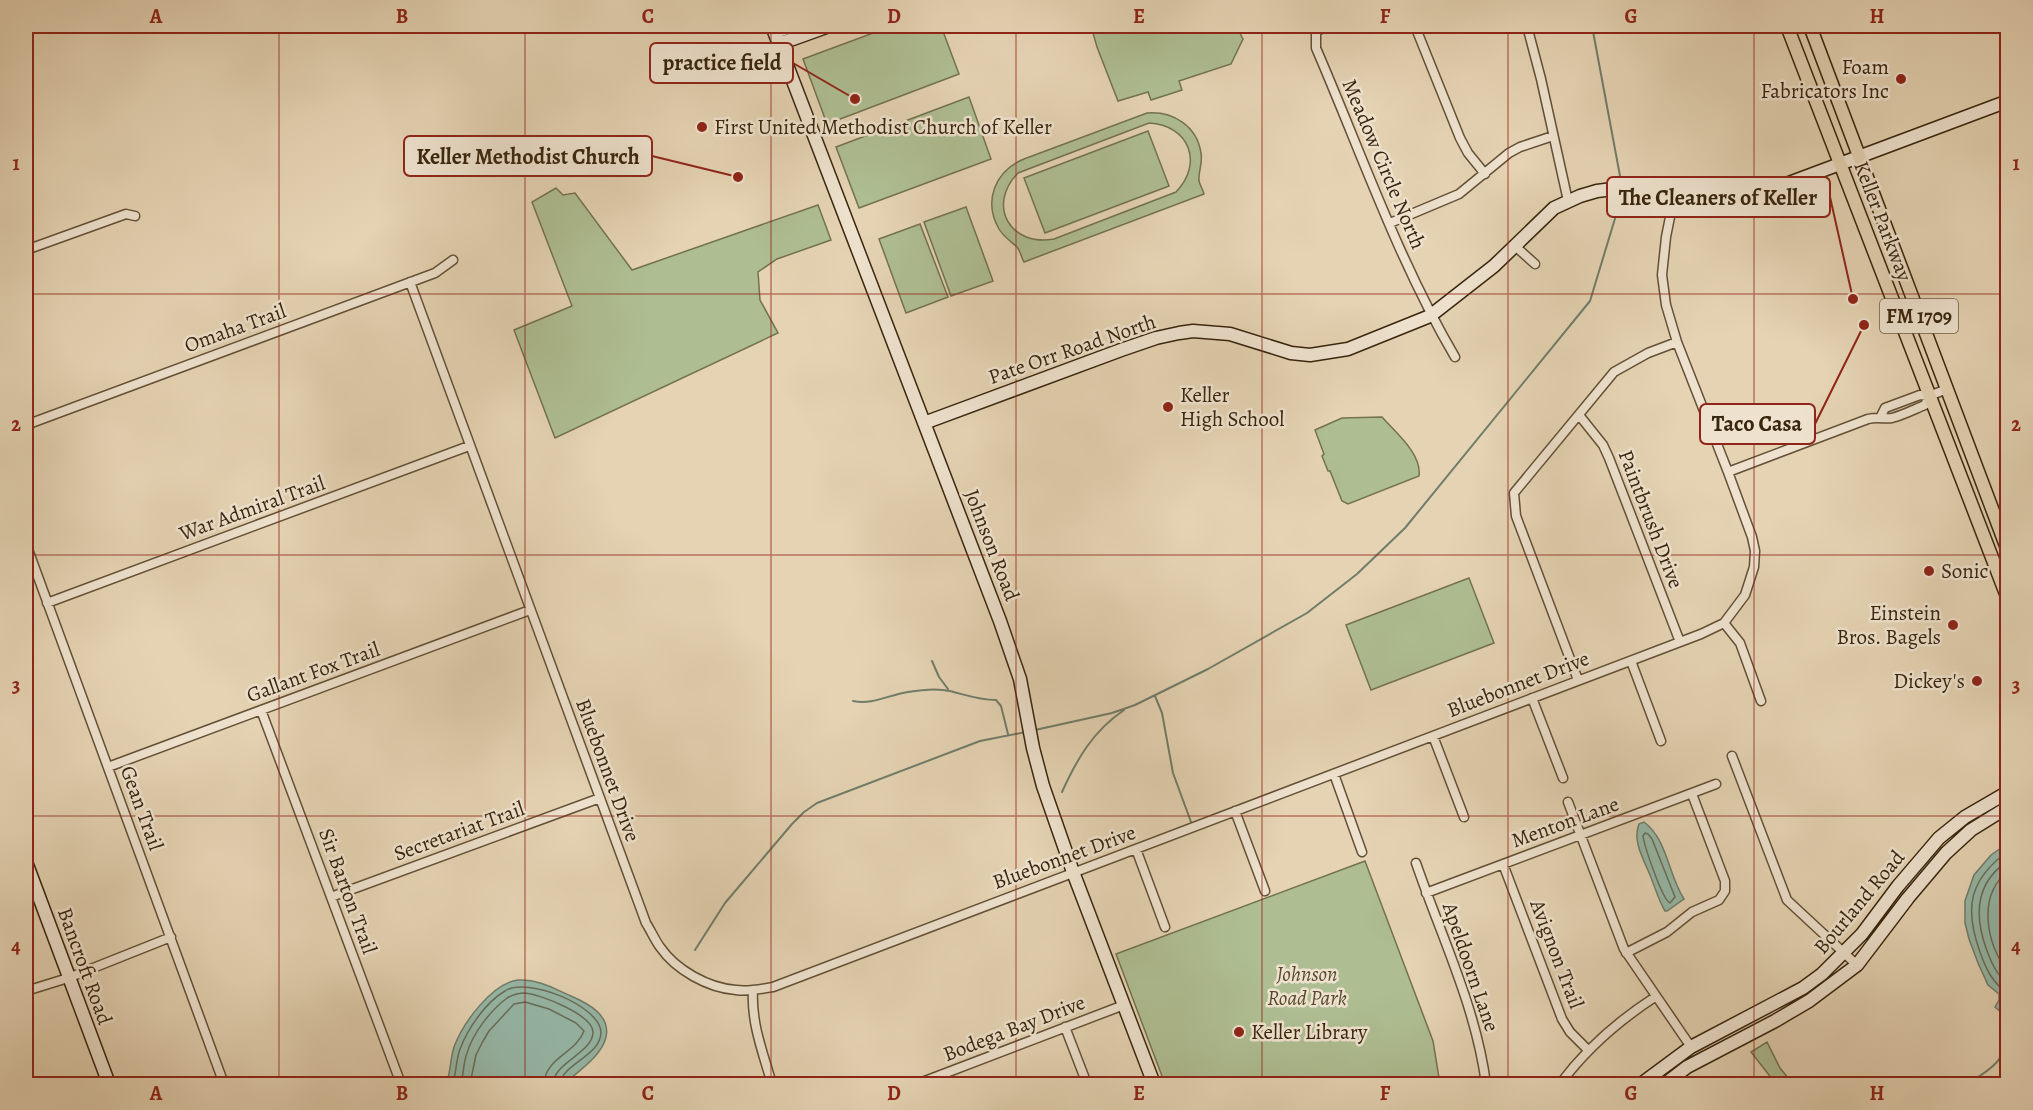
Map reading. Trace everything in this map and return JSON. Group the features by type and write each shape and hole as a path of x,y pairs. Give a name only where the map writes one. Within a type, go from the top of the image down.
{"main road":[{"path":"775,34 793,26"},
{"path":"775,34 829,26"},
{"name":"Keller Parkway","path":"1787,26 2007,599"},
{"name":"Keller Parkway","path":"1810,26 2007,551"},
{"name":"Johnson Road","path":"775,34 1020,678 1033,748 1043,786 1073,872 1154,1084"},
{"name":"Pate Orr Road North","path":"924,423 1121,350 1175,334 1193,331 1230,334 1272,348 1311,355 1348,349 1430,316 1494,266 1543,217 1568,201 1597,190 1675,192 1704,196 1745,195 1778,188 2007,101"},
{"name":"Bourland Road","path":"1641,1084 1692,1047 1803,988 1822,974 1862,934 1898,886 1939,838 1965,817 2007,792"},
{"name":"Bourland Road","path":"1665,1084 1687,1067 1809,1001 1857,965 1946,853 1971,830 2007,807"},
{"name":"Bancroft Road","path":"26,862 109,1084"}],"street":[{"name":"Meadow Circle North","path":"1323,26 1316,33 1316,48 1411,277 1430,316 1455,357"},
{"path":"1415,26 1460,138 1468,153 1485,174"},
{"path":"1527,26 1568,201"},
{"path":"1390,223 1459,194 1520,147 1553,136"},
{"name":"Bluebonnet Drive","path":"410,282 646,923 661,948 683,971 712,985 735,990 753,990 773,987 1680,642 1724,623 1745,595 1754,567 1755,551 1728,472 1677,342 1666,305 1662,275 1666,237 1675,192"},
{"path":"26,250 126,214 135,216"},
{"path":"1515,246 1535,264"},
{"name":"Omaha Trail","path":"26,425 410,282 440,270 453,260"},
{"path":"1578,680 1516,516 1514,493 1614,372 1648,353 1677,342"},
{"path":"1728,472 1868,419 1881,416 1889,419 1925,405 1929,396 1947,389"},
{"name":"Paintbrush Drive","path":"1579,415 1603,444 1680,642"},
{"name":"War Admiral Trail","path":"47,603 470,446"},
{"name":"Gean Trail","path":"26,544 224,1084"},
{"name":"Gallant Fox Trail","path":"108,767 530,610"},
{"path":"1724,623 1740,644 1761,700"},
{"path":"1630,661 1661,741"},
{"path":"1532,698 1563,778"},
{"name":"Sir Barton Trail","path":"261,710 401,1084"},
{"path":"1433,736 1464,817"},
{"path":"1732,756 1787,900 1857,965"},
{"path":"1334,774 1362,852"},
{"name":"Menton Lane","path":"1426,892 1716,784"},
{"path":"1626,953 1667,932 1692,912 1719,900 1725,891 1725,881 1692,794"},
{"name":"Secretariat Trail","path":"331,897 600,798"},
{"path":"1568,802 1626,953 1692,1047"},
{"path":"1235,811 1265,891"},
{"path":"1136,849 1166,927"},
{"name":"Apeldoorn Lane","path":"1416,863 1470,1012 1479,1043 1486,1084"},
{"name":"Avignon Trail","path":"1503,864 1562,1019 1570,1032 1588,1050"},
{"path":"26,991 68,978 171,937"},
{"path":"753,990 755,1029 772,1084"},
{"path":"1560,1084 1588,1050 1622,1020 1655,997"},
{"name":"Bodega Bay Drive","path":"917,1084 1124,1005"},
{"path":"1065,1027 1087,1084"}],"green space":[{"path":"892,26 941,26 959,74 827,124 803,59"},
{"path":"1091,26 1236,26 1243,39 1231,64 1179,81 1182,90 1151,100 1148,92 1118,101"},
{"path":"969,97 991,159 859,208 836,147"},
{"path":"1147,113 1157,113 1182,122 1195,135 1201,157 1199,181 1204,194 1024,262 1017,247 999,229 994,218 992,198 999,179 1014,164","holes":["1149,123 1163,125 1183,138 1188,147 1189,169 1185,181 1176,192 1054,239 1039,240 1026,237 1015,230 1008,221 1004,210 1004,198 1018,173"]},
{"path":"1148,131 1169,186 1045,233 1024,178"},
{"path":"556,188 563,195 575,193 632,270 818,205 831,240 777,259 758,272 760,300 778,333 555,438 514,330 572,306 532,202"},
{"path":"966,207 993,281 951,296 924,222"},
{"path":"920,224 948,297 906,313 879,239"},
{"path":"1382,417 1412,452 1419,468 1419,476 1348,504 1342,501 1330,471 1328,471 1315,430 1342,418"},
{"path":"1469,578 1494,643 1371,690 1346,625"},
{"name":"Johnson Road Park","path":"1365,861 1433,1041 1440,1084 1165,1084 1116,954"},
{"path":"1767,1042 1780,1068 1793,1084 1776,1084 1751,1052"}],"water":[{"path":"1644,822 1658,838 1684,899 1667,911 1660,902 1638,844 1637,830 1639,824"},
{"path":"2007,844 2008,992 2004,1002 2006,1012 2002,1013 1995,1007 1999,994 1988,985 1969,939 1965,923 1965,901 1974,875 1991,855"},
{"path":"518,980 545,985 584,1002 596,1011 605,1022 607,1029 600,1051 564,1084 446,1084 454,1047 471,1016 498,988"}],"waterway":[{"path":"1592,26 1620,176"},
{"path":"1035,730 1112,713 1135,705 1208,669 1307,613 1357,574 1405,528 1590,301 1620,202"},
{"path":"932,661 939,677 948,689"},
{"path":"853,701 874,701 908,692 934,689 996,700 1001,706 1008,734"},
{"path":"1155,696 1162,713 1173,773 1191,822"},
{"path":"1062,792 1087,746 1103,727 1124,710"},
{"path":"695,950 725,903 792,824 817,803 980,741 1026,732"},
{"path":"1968,1084 2002,1056 2005,1038 2002,1012"}],"place":[{"name":"Foam Fabricators Inc","path":"1901,79"},
{"name":"practice field","path":"855,99"},
{"name":"First United Methodist Church of Keller","path":"702,127"},
{"name":"Keller Methodist Church","path":"738,177"},
{"name":"The Cleaners of Keller","path":"1853,299"},
{"name":"Taco Casa","path":"1864,325"},
{"name":"Keller High School","path":"1168,407"},
{"name":"Sonic","path":"1929,571"},
{"name":"Einstein Bros. Bagels","path":"1953,625"},
{"name":"Dickey's","path":"1977,681"},
{"name":"Keller Library","path":"1239,1032"}]}
